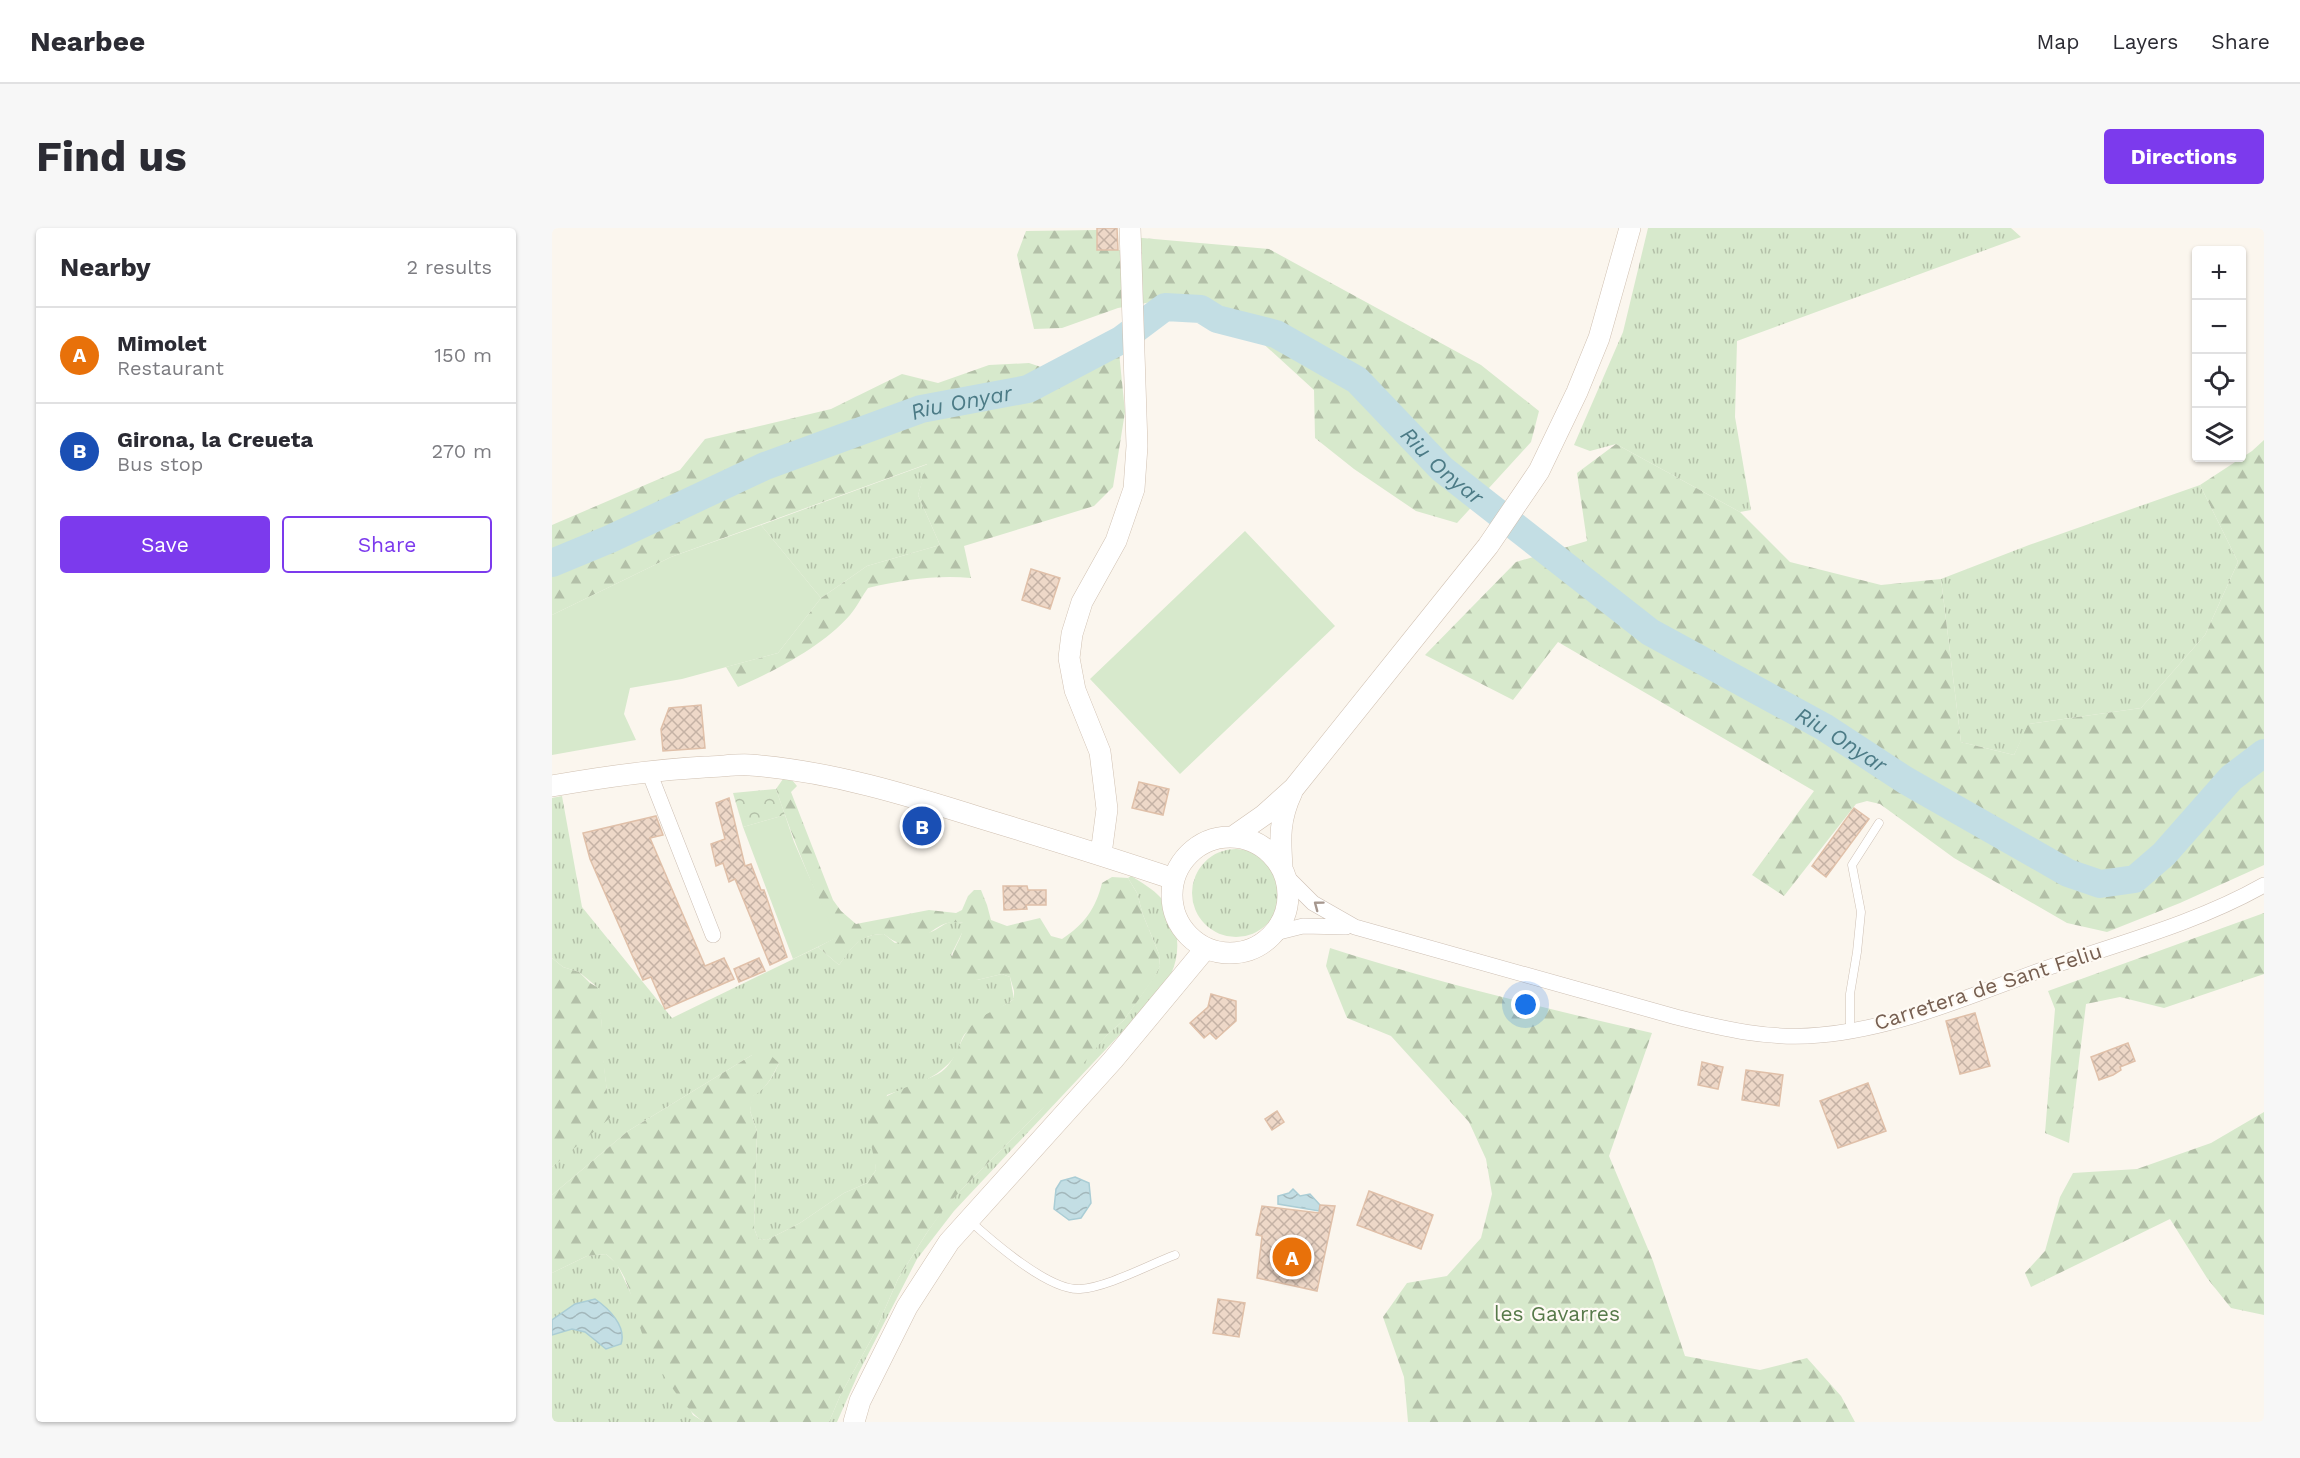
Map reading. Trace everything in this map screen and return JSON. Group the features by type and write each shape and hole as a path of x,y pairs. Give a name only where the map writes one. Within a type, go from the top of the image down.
{"main road":[{"path":"1101,854 1107,809 1100,752 1075,690 1069,658 1072,634 1082,602 1116,541 1134,489 1137,446 1130,228"},
{"path":"1234,836 1264,815 1294,788 1447,598 1514,509 1546,459 1586,371 1611,299 1630,228"},
{"path":"552,786 649,772 747,765 812,773 939,805 1101,854 1174,879"},
{"path":"1284,872 1262,845 1234,836 1214,839 1196,847 1182,861 1174,879 1172,897 1175,915 1190,938 1206,948 1223,953 1242,952 1260,945 1275,933 1288,906 1288,886 1284,872 1280,829 1284,808 1294,788"},
{"path":"845,1422 860,1401 898,1324 929,1271 968,1219 1113,1060 1206,948"},
{"path":"854,1422 860,1401"}],"street":[{"path":"649,772 713,935"},
{"name":"Carretera de Sant Feliu","path":"1284,872 1313,903 1355,927"},
{"name":"Carretera de Sant Feliu","path":"1275,933 1303,926 1355,927 1581,992 1729,1030 1766,1036 1822,1035 1916,1015 2214,910 2264,885"}],"lane":[{"path":"1850,1030 1850,994 1861,912 1852,865 1880,823"},
{"path":"968,1219 997,1245 1055,1285 1078,1289 1096,1286 1175,1255"}],"green space":[{"path":"1648,228 2011,228 2021,237 1737,341 1735,417 1751,510 1740,512 1616,444 1590,451 1574,445 1623,332"},
{"path":"1097,230 1097,250 1122,250 1131,237 1269,249 1481,365 1539,411 1531,442 1457,523 1416,511 1354,469 1315,438 1314,390 1222,306 1174,298 1118,308 1062,328 1034,329 1017,255 1026,231"},
{"path":"1119,352 1125,412 1113,487 1094,506 964,546 971,578 919,579 868,588 850,615 826,637 798,657 752,681 738,687 726,667 778,653 821,598 867,566 940,545 918,495 927,464 671,557 552,615 552,525 680,470 705,439 831,409 902,374 938,383 989,365 1029,363 1074,378"},
{"path":"2264,440 2264,865 2180,903 2107,932 2067,923 1954,858 1880,804 1867,801 1856,804 1784,896 1752,875 1814,791 1558,642 1513,700 1425,655 1516,562 1587,541 1577,473 1616,444 1740,512 1790,562 1881,585 1941,579 1961,742 2014,755 2028,724 2141,708 2205,635 2238,562 2200,485 2235,462 2246,462 2246,455"},
{"path":"928,464 918,495 940,545 867,566 821,598 761,525"},
{"path":"2200,485 2238,562 2205,635 2141,708 2029,724 2014,755 1961,742 1941,579 2029,545"},
{"path":"761,525 821,598 778,653 682,679 630,688 624,714 636,740 552,755 552,615 671,557"},
{"path":"1245,531 1335,626 1180,774 1090,679"},
{"path":"783,779 792,780 797,786 791,792 833,900 841,911 856,924 929,910 956,913 962,910 968,896 974,890 981,890 991,920 1007,926 1040,918 1051,936 1062,939 1077,928 1088,915 1102,883 1112,877 1128,878 1137,893 1143,915 1159,954 1160,966 1124,1020 1107,1035 1063,1088 944,1209 898,1279 873,1336 840,1396 829,1422 704,1422 687,1407 655,1362 641,1330 627,1283 622,1272 606,1254 587,1256 552,1273 552,1195 628,1131 752,1055 767,1052 779,1063 766,1086 753,1096 750,1111 757,1131 754,1228 758,1239 767,1240 800,1223 844,1193 867,1183 876,1170 869,1130 873,1107 884,1098 944,1070 971,1026 1014,999 1010,977 1002,974 977,980 958,977 953,969 952,955 963,923 951,922 941,925 916,942 907,944 897,942 884,934 862,939 839,965 818,947 835,938 776,789"},
{"path":"776,789 785,815 743,827 733,793"},
{"path":"562,796 582,907 672,1018 818,947 839,965 857,942 868,936 884,934 895,943 928,933 952,922 963,923 963,931 951,955 977,980 1002,974 1010,977 1014,999 969,1029 955,1056 941,1071 924,1081 887,1095 875,1159 876,1170 867,1183 844,1193 800,1223 767,1240 758,1239 754,1228 757,1131 750,1111 752,1096 762,1090 779,1063 752,1055 628,1131 552,1195 552,1167 561,1158 607,1092 601,1044 602,1025 596,986 579,972 563,967 552,958 552,798"},
{"path":"785,815 794,842 836,938 793,959 743,827"},
{"path":"1236,849 1261,856 1273,868 1280,893 1273,918 1261,930 1236,937 1211,930 1199,918 1192,893 1199,868 1211,856"},
{"path":"1131,876 1158,895 1171,915 1176,935 1177,955 1169,977 1155,997 954,1211 917,1259 859,1372 837,1422 829,1422 840,1396 873,1336 898,1279 944,1208 1040,1111 1107,1035 1124,1020 1154,977 1160,966 1159,954 1143,915 1137,893 1128,878"},
{"path":"2264,913 2264,974 2164,1008 2120,997 2086,1004 2069,1143 2045,1133 2055,1009 2048,991"},
{"name":"les Gavarres","path":"1330,948 1490,994 1652,1033 1609,1156 1653,1261 1685,1356 1760,1370 1807,1358 1841,1396 1855,1422 1408,1422 1404,1377 1383,1317 1407,1283 1447,1276 1481,1238 1492,1194 1486,1159 1469,1122 1391,1036 1347,1018 1326,966"},
{"path":"552,958 563,967 579,972 590,983 602,990 600,1006 610,1118 552,1167"},
{"path":"2264,1112 2264,1315 2231,1308 2207,1278 2170,1219 2031,1287 2025,1273 2045,1251 2060,1197 2073,1173 2137,1169 2211,1143"},
{"path":"606,1254 617,1264 693,1415 704,1422 552,1422 552,1273 587,1256"}],"water":[{"path":"1075,1177 1089,1183 1091,1203 1081,1218 1069,1220 1054,1209 1056,1189 1061,1181"},
{"path":"1293,1189 1300,1196 1310,1194 1320,1205 1319,1211 1278,1204 1278,1196 1289,1193"},
{"path":"595,1299 611,1312 619,1324 621,1344 606,1349 585,1332 572,1329 552,1335 552,1320 575,1304"}],"building":[{"path":"1097,228 1117,228 1118,250 1097,250"},
{"path":"1031,569 1060,578 1050,609 1022,600"},
{"path":"701,705 705,748 663,751 661,729 669,708"},
{"path":"1139,782 1169,789 1163,815 1132,808"},
{"path":"729,798 745,866 751,864 761,890 764,890 787,957 770,965 735,879 729,882 723,863 716,866 711,844 725,839 716,803"},
{"path":"1854,808 1869,819 1826,877 1812,866"},
{"path":"656,816 663,835 650,838 705,966 724,958 734,979 665,1009 651,977 643,980 590,859 583,833"},
{"path":"1003,886 1027,886 1028,890 1046,890 1046,905 1026,905 1027,909 1004,910"},
{"path":"759,958 765,971 739,982 734,969"},
{"path":"1211,994 1236,1001 1236,1021 1216,1039 1210,1033 1204,1038 1190,1023 1208,1007"},
{"path":"1975,1013 1990,1066 1960,1074 1946,1021"},
{"path":"2128,1043 2135,1061 2120,1067 2121,1070 2113,1075 2099,1080 2091,1057"},
{"path":"1702,1062 1723,1067 1718,1089 1698,1085"},
{"path":"1746,1070 1783,1075 1779,1106 1742,1100"},
{"path":"1868,1083 1886,1131 1838,1148 1820,1101"},
{"path":"1277,1111 1284,1122 1272,1130 1265,1119"},
{"path":"1369,1191 1433,1215 1421,1249 1357,1225"},
{"path":"1320,1205 1335,1206 1317,1291 1257,1278 1262,1236 1256,1235 1262,1206 1319,1213"},
{"path":"1218,1299 1245,1303 1239,1337 1213,1333"}],"waterway":[{"name":"Riu Onyar","path":"552,563 610,539 765,466 921,409 1028,389 1121,340 1165,307 1201,309 1217,319 1276,334 1357,380 1442,469 1650,632 1824,727 1905,780 2068,873 2100,884 2135,879 2164,854 2231,778 2264,753"}],"place":[{"name":"Girona, la Creueta","path":"922,826"},
{"name":"Mimolet","path":"1292,1257"}]}
